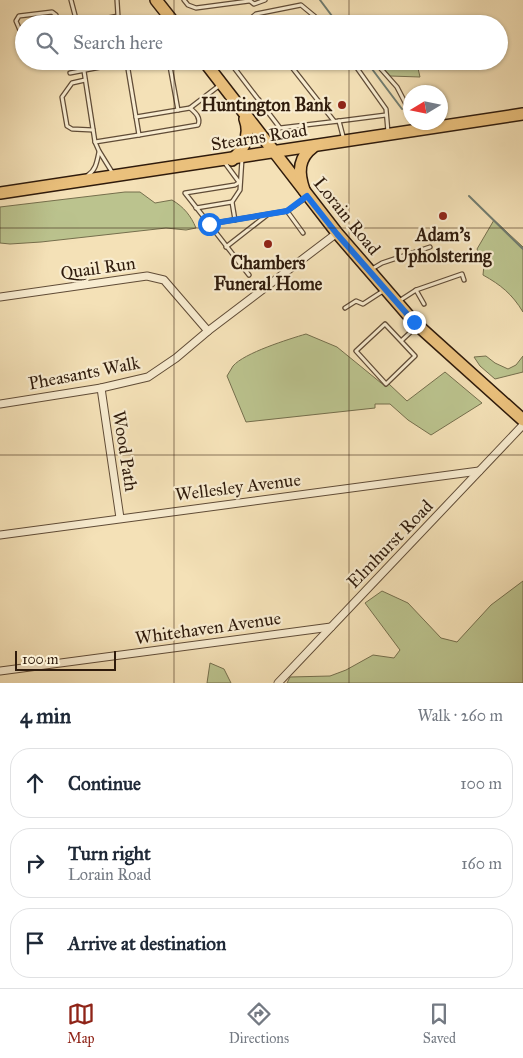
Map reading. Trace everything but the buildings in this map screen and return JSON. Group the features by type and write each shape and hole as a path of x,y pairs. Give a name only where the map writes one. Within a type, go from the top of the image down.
{"main road":[{"path":"156,0 168,15"},
{"name":"Lorain Road","path":"212,70 242,113 337,234 417,326 523,420"},
{"path":"232,159 241,152 246,139 246,121 242,113"},
{"name":"Stearns Road","path":"448,123 523,114"},
{"name":"Stearns Road","path":"0,194 313,147 388,135 405,130"},
{"path":"306,195 301,182 300,169 305,152 313,147"}],"street":[{"name":"Pheasants Walk","path":"0,404 101,388 148,377 176,358 208,331 337,234"},
{"name":"Quail Run","path":"0,297 147,276 164,280 208,331"},
{"name":"Wood Path","path":"101,388 120,518"},
{"name":"Elmhurst Road","path":"278,683 523,425"},
{"name":"Wellesley Avenue","path":"0,535 479,471"},
{"name":"Whitehaven Avenue","path":"0,671 331,627"}],"lane":[{"path":"71,0 75,15"},
{"path":"117,0 118,15"},
{"path":"184,0 188,5 196,8 249,0 254,4 265,0"},
{"path":"255,15 301,5 313,15"},
{"path":"27,15 52,12 56,15"},
{"path":"70,73 90,70"},
{"path":"128,70 139,135"},
{"path":"171,70 178,110"},
{"path":"236,70 280,128 386,115"},
{"path":"294,70 334,122"},
{"path":"358,70 386,109 388,135"},
{"path":"382,70 397,87 403,99"},
{"path":"84,71 95,142 114,176"},
{"path":"85,80 72,83 62,97 66,126 72,129 94,130"},
{"path":"136,117 190,108 221,85"},
{"path":"242,113 259,100"},
{"path":"95,142 198,126 200,121 190,108"},
{"path":"339,122 344,142"},
{"path":"78,182 92,172 96,166 99,151"},
{"path":"232,159 240,182"},
{"path":"232,159 240,182 240,190 232,202 235,220"},
{"path":"240,182 235,186 185,193 249,275"},
{"path":"209,224 287,211 306,195"},
{"path":"196,208 232,202"},
{"path":"287,211 303,234"},
{"path":"226,247 268,215"},
{"path":"369,270 382,263 430,247"},
{"path":"396,302 416,290 462,274 464,280"},
{"path":"345,308 356,301 363,304 386,290"},
{"path":"416,290 424,304"},
{"path":"385,324 401,341 415,356 386,384 356,352 385,324"},
{"path":"401,341 417,326"}],"green space":[{"path":"385,70 418,70 420,77 390,76"},
{"path":"125,192 140,192 155,203 172,200 187,212 196,228 186,230 166,228 41,242 0,243 0,207"},
{"path":"494,220 523,247 523,312 506,290 483,275 484,265 477,249"},
{"path":"306,334 337,347 386,387 389,384 407,401 445,372 482,403 431,435 408,420 390,404 375,404 375,408 246,422 227,376 233,366 256,351"},
{"path":"486,356 508,369 516,365 523,356 523,372 495,379 480,366 474,357"},
{"path":"523,581 523,683 287,683 290,677 330,676 346,670 373,655 394,658 400,650 365,603 382,591 408,603 441,638 457,642 491,605"},
{"path":"210,663 224,669 231,683 207,683"}],"waterway":[{"path":"320,0 331,15"},
{"path":"373,70 402,109"},
{"path":"469,196 523,249"}],"place":[{"name":"Huntington Bank","path":"342,105"},
{"name":"Adam's Upholstering","path":"443,216"},
{"name":"Chambers Funeral Home","path":"268,244"}],"route":[{"path":"209,224 287,211 307,196 337,234 414,322"}]}
